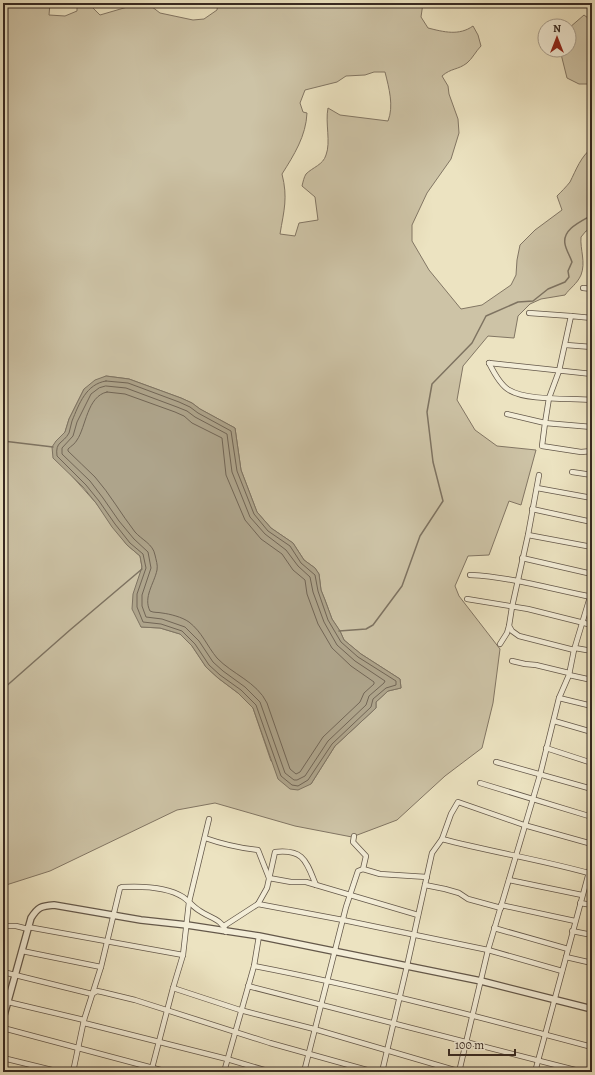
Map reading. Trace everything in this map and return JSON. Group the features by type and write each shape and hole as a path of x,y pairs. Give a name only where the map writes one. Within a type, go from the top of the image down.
{"street":[{"path":"583,288 592,289"},
{"path":"529,313 592,318"},
{"path":"571,316 566,345 559,371 549,398 542,446 581,452 592,451"},
{"path":"566,345 592,347"},
{"path":"592,374 490,363 500,381 508,390 549,398 592,400"},
{"path":"507,414 545,423 592,427"},
{"path":"572,472 592,475"},
{"path":"500,644 507,633 509,626 540,475"},
{"path":"537,488 592,498"},
{"path":"532,509 592,522"},
{"path":"528,535 592,547"},
{"path":"522,558 592,574"},
{"path":"470,574 518,580 591,597"},
{"path":"173,988 240,1010 314,1029 460,1072 488,950 524,825 540,776 559,698 569,674 591,597 592,584"},
{"path":"467,599 528,609 592,625"},
{"path":"509,626 512,631 519,636 575,649 592,651"},
{"path":"512,661 536,665 592,680"},
{"path":"559,698 592,706"},
{"path":"554,721 592,732"},
{"path":"546,748 592,763"},
{"path":"496,762 540,776 592,789"},
{"path":"480,783 592,817"},
{"path":"382,1072 432,853 442,839 451,814 458,802 524,825 592,844"},
{"path":"152,1070 183,955 189,902 209,819"},
{"path":"354,836 353,842 366,856 363,869"},
{"path":"205,838 219,843 258,850 269,878"},
{"path":"442,839 590,874"},
{"path":"225,929 258,904 267,888 275,852 295,852 305,861 316,885"},
{"path":"535,1072 582,895 590,874 592,861"},
{"path":"304,1072 346,907 358,871 363,869 380,874 427,877"},
{"path":"269,878 291,882 306,882 418,915"},
{"path":"509,880 582,895"},
{"path":"425,885 459,893 468,899 501,907 575,921"},
{"path":"73,1072 84,1022 108,941 119,890 122,887 144,887 164,890 182,897 199,911 216,919 225,929"},
{"path":"580,903 592,905"},
{"path":"258,904 488,950 562,971"},
{"path":"3,1019 31,918 36,910 45,905 54,905 140,920 225,929 481,981 592,1009"},
{"path":"3,926 16,926 183,955"},
{"path":"494,928 568,949"},
{"path":"572,931 592,935"},
{"path":"224,1072 240,1010 254,966 259,936"},
{"path":"22,950 101,967"},
{"path":"566,957 592,964"},
{"path":"254,966 327,980 400,997 474,1015 592,1047"},
{"path":"3,972 92,994 97,991 135,1000 168,1012 235,1031 270,1043 374,1072"},
{"path":"248,986 583,1072"},
{"path":"8,1002 160,1041 271,1072"},
{"path":"3,1028 152,1070 168,1072"},
{"path":"3,1058 60,1072"}],"shaded area":[{"path":"3,3 50,3 49,15 65,16 77,11 77,3 88,3 100,15 141,3 147,3 160,13 193,20 204,19 217,10 218,3 423,3 421,17 428,28 446,32 457,32 473,26 478,35 481,46 467,63 442,76 448,86 449,94 458,119 459,133 451,159 427,193 412,225 412,241 429,270 461,309 482,305 511,285 516,275 520,245 535,230 562,210 557,196 570,182 582,159 592,148 592,229 586,231 581,237 583,265 581,275 565,295 541,299 530,304 518,316 514,338 488,336 463,366 457,400 475,430 497,446 536,450 521,505 509,501 489,555 468,556 455,586 459,596 500,649 493,703 482,748 445,776 397,820 352,837 295,826 215,803 177,810 50,871 3,886","holes":["374,72 385,72 391,103 388,121 340,115 328,108 328,144 326,155 320,164 306,174 302,186 315,197 318,220 299,223 295,236 280,234 285,197 282,174 295,152 304,130 307,113 303,112 300,103 305,90 337,82 346,76 365,75","106,376 129,379 181,398 235,428 241,470 257,512 271,528 293,543 304,560 315,568 319,574 321,590 332,619 344,640 361,654 400,679 401,688 388,691 376,702 376,708 335,746 311,784 271,761 253,708 238,693 206,667 192,646 180,634 160,628 141,627 140,576 142,567 140,556 127,545 96,503 71,475 56,441 65,432 69,419 84,389"]},
{"path":"584,15 592,21 592,84 579,84 567,78 562,58 577,58 577,21"}],"water":[{"path":"106,376 129,379 181,398 235,428 241,470 257,512 271,528 293,543 304,560 315,568 319,574 321,590 332,619 344,640 361,654 400,679 401,688 388,691 376,702 376,708 335,746 311,784 298,790 290,789 278,779 253,708 238,693 206,667 192,646 180,634 160,628 141,627 132,609 133,594 142,567 140,556 127,545 112,527 83,487 53,458 52,447 65,432 69,419 84,389 95,380"}],"waterway":[{"path":"339,631 366,629 373,625 402,586 420,536 443,501 433,462 427,412 432,384 472,343 486,316 518,302 533,301 548,289 565,282 569,277 568,271 572,262 565,244 567,234 574,226 592,215"},
{"path":"3,441 53,447"},
{"path":"3,689 142,569"}]}
